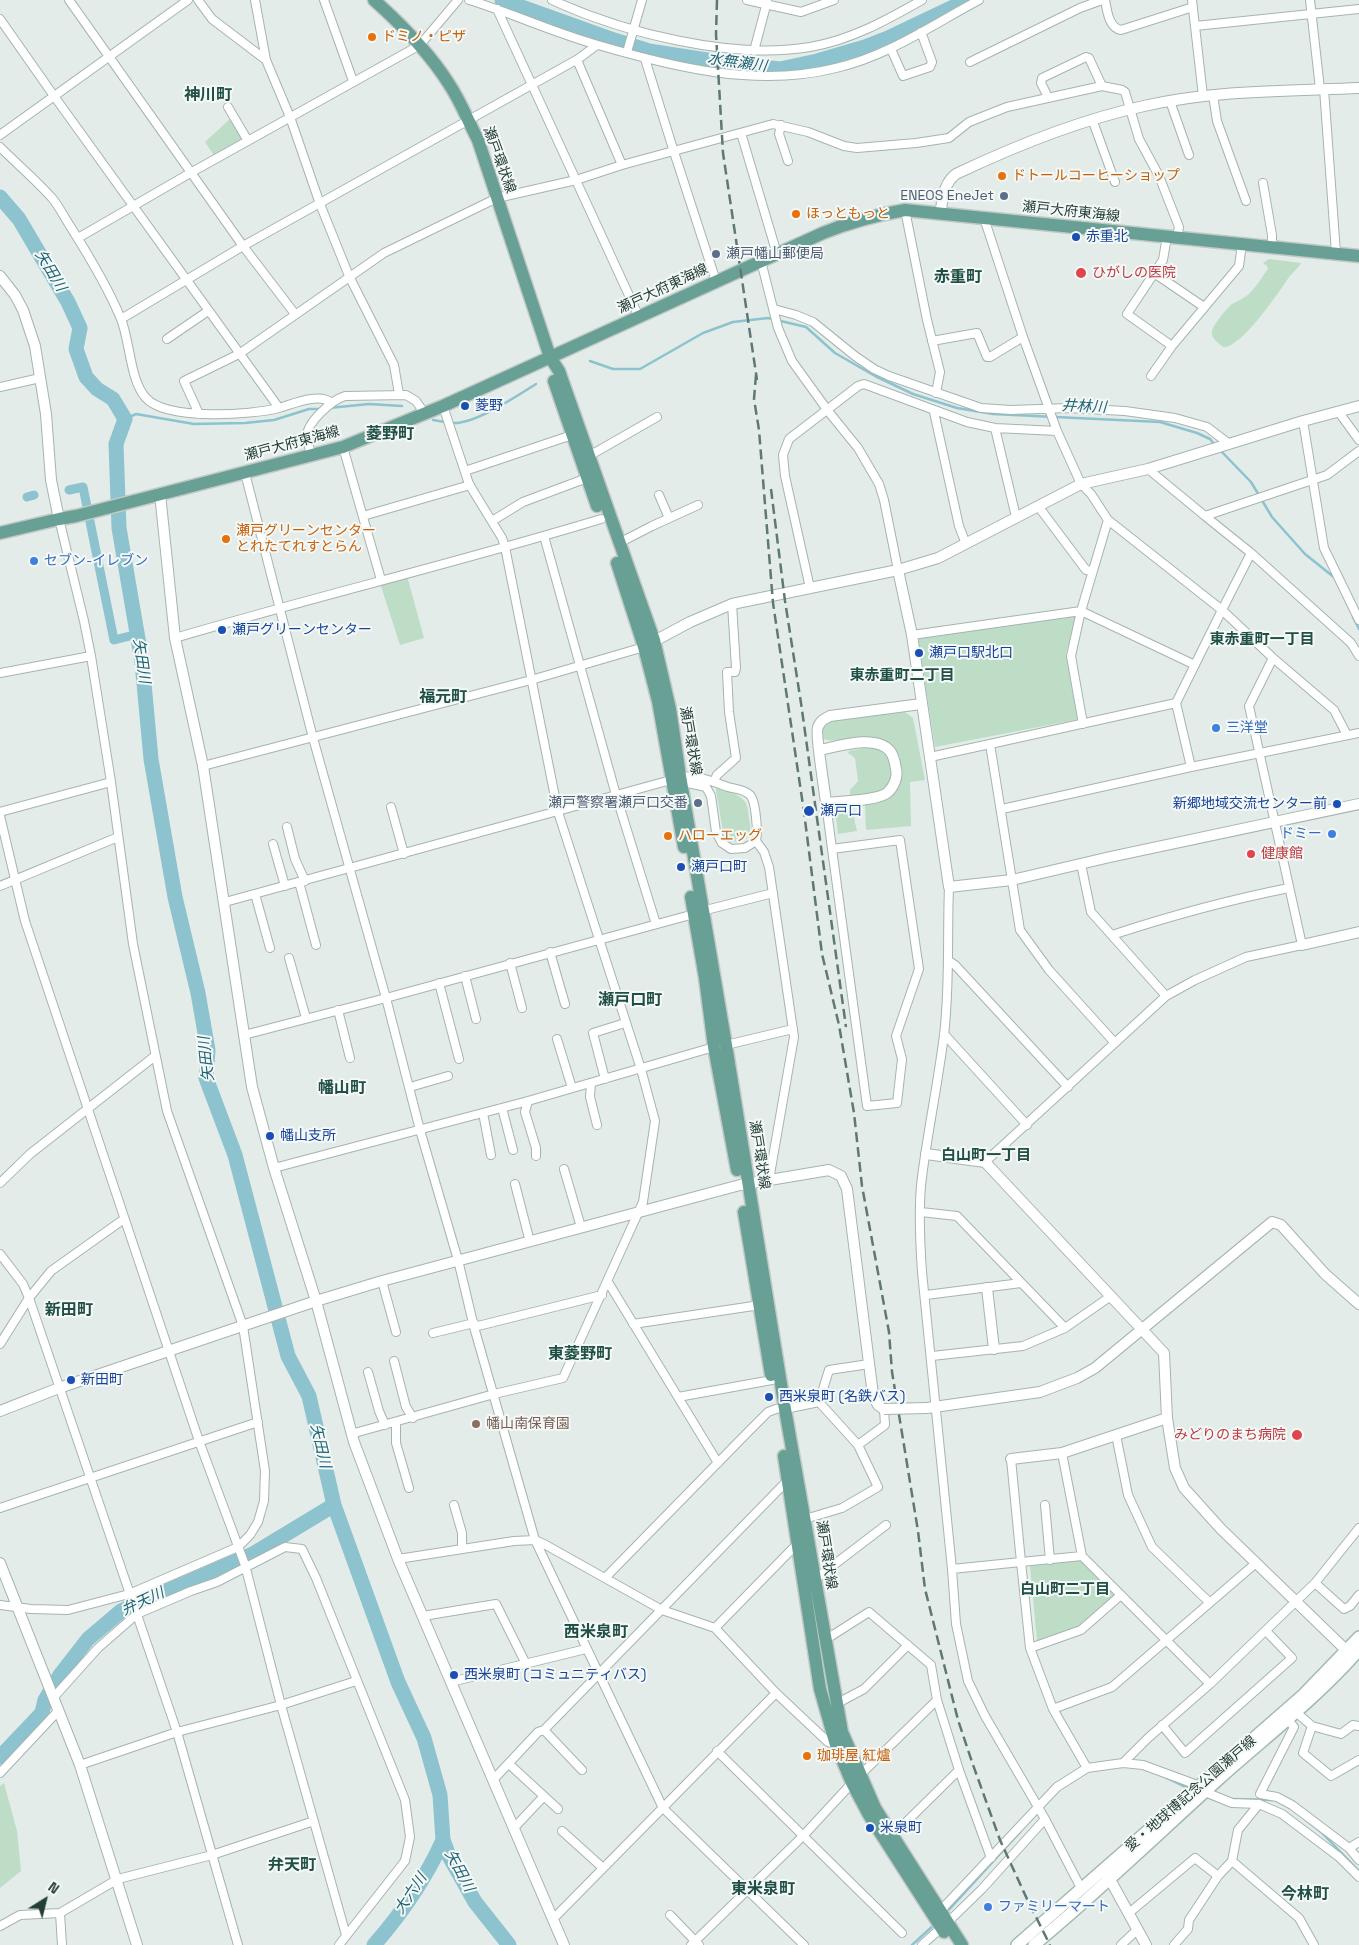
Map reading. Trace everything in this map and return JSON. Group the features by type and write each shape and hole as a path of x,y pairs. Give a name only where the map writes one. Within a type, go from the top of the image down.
{"main road":[{"name":"瀬戸環状線","path":"374,0 420,45 450,84 478,140 550,357 559,371 619,543 649,644 658,701 678,779 698,912 705,978 720,1046 744,1185 768,1300 788,1480 820,1689 836,1746 941,1910 944,1925 952,1945"},
{"name":"瀬戸大府東海線","path":"0,533 59,518 76,516 343,447 425,414 444,409 550,357 761,261 854,221 880,214 905,210 1359,256"},
{"name":"瀬戸環状線","path":"550,357 550,370 572,435 601,519 649,644"},
{"name":"瀬戸環状線","path":"744,1185 772,1380 805,1519 814,1580 842,1732 856,1780 869,1814 944,1925 962,1945"},
{"name":"愛・地球博記念公園瀬戸線","path":"1202,1789 1293,1717 1353,1653 1359,1637"},
{"name":"愛・地球博記念公園瀬戸線","path":"1034,1945 1302,1696 1353,1653"},
{"name":"愛・地球博記念公園瀬戸線","path":"1017,1945 1082,1890 1108,1875"}],"street":[{"path":"69,0 243,246 294,314"},
{"path":"0,135 188,0"},
{"path":"198,0 212,19 266,60"},
{"path":"254,0 266,60 290,117 320,204 349,276 394,365 399,394"},
{"path":"324,0 353,81"},
{"path":"78,238 248,140 420,45 458,0"},
{"path":"469,0 597,45 627,52 645,59 729,73 786,76 836,69 870,58 891,49 979,0"},
{"path":"552,0 580,12 634,29 709,46 754,51 810,47 854,35 922,0"},
{"path":"627,52 642,0"},
{"path":"747,0 767,2 802,12 834,0"},
{"path":"970,62 1080,8 1104,0 1112,26 1121,30 1193,4 1195,26 1208,96 1246,201"},
{"path":"1310,0 1322,89 1336,253"},
{"path":"754,51 767,2"},
{"path":"497,9 638,317"},
{"path":"1195,26 1359,9"},
{"path":"0,19 279,408"},
{"path":"891,49 903,76 930,67 932,62 921,32"},
{"path":"121,318 187,281 243,246 577,60 597,45"},
{"path":"1048,97 1041,83 1042,78 1086,57 1089,58 1102,86"},
{"path":"645,59 716,282"},
{"path":"577,60 622,165"},
{"path":"199,414 184,381 239,354 384,253 497,198 576,180 622,165 773,124 830,140 844,146 857,148 949,138 969,122 1008,107 1102,86 1125,92 1139,139 1155,167 1179,227 1172,237 1164,257 1127,314 1172,346"},
{"path":"940,214 945,189 951,178 956,174 1021,145 1092,119 1170,101 1208,96 1245,92 1359,88"},
{"path":"1170,101 1189,155"},
{"path":"228,107 248,140"},
{"path":"1092,119 1115,182"},
{"path":"781,125 779,134 788,161"},
{"path":"741,133 777,254"},
{"path":"0,147 53,199 99,273 121,318 128,338 140,389 154,405 199,414 262,412 314,399 328,400 332,403"},
{"path":"1263,183 1272,235 1272,247"},
{"path":"905,210 940,372 936,393"},
{"path":"984,218 1049,410 1081,484 1091,494 1108,520 1222,610 1273,658 1334,710 1347,735"},
{"path":"1151,376 1172,346 1239,266 1242,244"},
{"path":"761,261 778,328 792,361 828,411 858,448 879,484 912,635 949,887 949,961 944,1034 928,1128 922,1178 921,1252 932,1356 931,1408 952,1569 956,1624 968,1681 985,1716 1045,1819 1082,1890"},
{"path":"1154,273 1204,307"},
{"path":"0,276 15,295 23,310 35,346 46,414 51,480 91,656 111,782 133,944 155,1056 167,1111 245,1325 265,1471 264,1502 258,1522 250,1535 238,1547 130,1596 68,1610 31,1609 0,1605"},
{"path":"774,309 813,322 874,369 981,408 1125,411 1175,418 1208,427 1226,443"},
{"path":"167,339 208,310"},
{"path":"932,341 977,333 987,357 990,357 1023,337"},
{"path":"0,387 40,378"},
{"path":"810,588 785,476 783,455 789,439 828,411 858,386 864,384 934,412 966,422 995,428 1057,431"},
{"path":"312,456 307,436 309,427 332,403 345,396 406,395 416,401 425,414"},
{"path":"203,766 580,666 649,644 690,622 732,604 898,570 938,558 1081,484 1148,469 1206,449 1303,420 1359,406"},
{"path":"351,1434 396,1423 494,1394 563,1378 643,1202 655,1121 641,1069 558,812 505,547 502,538 470,485 444,409"},
{"path":"1338,411 1359,440"},
{"path":"934,412 959,526 966,544"},
{"path":"589,456 657,417"},
{"path":"1303,420 1324,548 1359,620"},
{"path":"995,428 1016,517"},
{"path":"465,471 572,435"},
{"path":"343,447 381,580"},
{"path":"1205,516 1327,475 1359,450"},
{"path":"1148,469 1251,553 1351,643 1359,656"},
{"path":"245,472 313,738 535,1540 663,1808 804,1945"},
{"path":"492,521 523,502 587,478"},
{"path":"363,516 470,485"},
{"path":"155,495 175,638 203,766 252,1087 274,1168 351,1434 398,1559 564,1945"},
{"path":"659,495 668,518"},
{"path":"619,543 668,518 698,506"},
{"path":"1038,506 1086,570 1093,571"},
{"path":"175,638 601,519"},
{"path":"1083,724 1071,656 1108,520"},
{"path":"544,536 616,795 656,924"},
{"path":"1192,767 1176,703 1251,553"},
{"path":"714,781 717,775 736,758 729,712 727,672 735,672 736,668 732,604"},
{"path":"912,635 1082,611 1195,666"},
{"path":"0,673 91,656"},
{"path":"1273,658 1249,706 1302,945"},
{"path":"930,757 1176,703"},
{"path":"832,849 900,840 919,969 896,1036 902,1059 897,1103 867,1106 832,849 820,750 816,734 823,719 830,716 921,704"},
{"path":"1002,809 1260,752 1359,733"},
{"path":"820,750 871,741 884,745 891,751 894,757 897,775 893,786 887,793 878,797 826,803"},
{"path":"990,744 1020,930 1048,970 1115,1043"},
{"path":"678,779 703,785 709,791 716,832 722,842 731,849 745,848 756,841"},
{"path":"225,902 678,779 714,781 744,791 750,795 753,802 757,833 756,841 764,852 769,867 794,1037 769,1180"},
{"path":"0,812 111,782"},
{"path":"949,887 1012,880 1359,804"},
{"path":"391,807 404,854"},
{"path":"0,816 25,921 169,1351 246,1567 281,1705 346,1936"},
{"path":"287,827 302,881 316,945"},
{"path":"0,886 118,837"},
{"path":"273,844 284,886"},
{"path":"1081,864 1091,912 1166,996"},
{"path":"1112,936 1172,916 1231,900 1289,888"},
{"path":"244,1035 773,893"},
{"path":"255,894 270,948"},
{"path":"986,1162 1166,996 1195,980 1246,957 1359,932"},
{"path":"550,952 566,1004"},
{"path":"289,958 306,1018"},
{"path":"949,961 955,965 1068,1088"},
{"path":"510,963 522,1008"},
{"path":"464,976 476,1019"},
{"path":"439,983 459,1059"},
{"path":"338,1010 350,1058"},
{"path":"605,1079 593,1033 625,1023"},
{"path":"274,1168 528,1101 720,1046 793,1029"},
{"path":"944,1034 1028,1125"},
{"path":"557,1039 572,1088"},
{"path":"0,1183 30,1154 155,1056"},
{"path":"410,1087 448,1076"},
{"path":"591,1083 590,1098 597,1125"},
{"path":"528,1101 525,1112 536,1148 536,1156"},
{"path":"502,1108 513,1150"},
{"path":"484,1112 491,1155"},
{"path":"926,1154 986,1162 1164,1353 1167,1418 1175,1468 1184,1488 1214,1522 1295,1602 1353,1653"},
{"path":"564,1169 581,1227"},
{"path":"0,1411 59,1388 312,1302 382,1281 639,1211 744,1185 829,1170 841,1176 845,1181 873,1395 878,1405 884,1409 931,1408 1033,1393 1058,1386 1096,1368 1272,1222 1281,1225 1325,1274 1359,1304"},
{"path":"515,1184 530,1242"},
{"path":"921,1212 956,1216 1065,1328"},
{"path":"0,1344 29,1298 51,1271 124,1219"},
{"path":"0,1254 23,1284 29,1298 177,1732 238,1945"},
{"path":"382,1281 396,1332"},
{"path":"608,1282 718,1463"},
{"path":"926,1295 1021,1284"},
{"path":"987,1288 994,1349"},
{"path":"433,1333 602,1295"},
{"path":"932,1356 1023,1346 1065,1328 1111,1296"},
{"path":"633,1324 760,1305"},
{"path":"394,1361 406,1407 413,1418"},
{"path":"819,1402 829,1370 869,1364"},
{"path":"368,1372 378,1411 385,1425"},
{"path":"678,1397 772,1380"},
{"path":"606,1577 768,1412 819,1402"},
{"path":"805,1519 842,1508 878,1487 858,1445 819,1402"},
{"path":"858,1445 884,1425 884,1409"},
{"path":"1087,1768 1053,1709 1030,1648 1011,1459 1062,1453 1167,1418"},
{"path":"0,1508 258,1422"},
{"path":"396,1423 396,1443 409,1488"},
{"path":"1116,1435 1128,1495 1152,1547 1209,1602"},
{"path":"1062,1453 1082,1556 1210,1684"},
{"path":"493,1780 538,1732 544,1730 788,1480"},
{"path":"454,1505 462,1534 462,1549"},
{"path":"1044,1505 1050,1560"},
{"path":"814,1580 886,1525"},
{"path":"1123,1763 1162,1725 1210,1684 1315,1583 1359,1528"},
{"path":"398,1559 514,1541 535,1540 606,1577 662,1610 715,1628 776,1693 828,1742 836,1746"},
{"path":"715,1628 799,1542"},
{"path":"54,1697 98,1648 136,1612 217,1582 285,1547 302,1549 316,1578 405,1800 410,1837 405,1861 339,1945"},
{"path":"952,1569 1082,1556"},
{"path":"0,1563 80,1765 118,1879 137,1945"},
{"path":"1053,1709 1112,1687 1256,1563"},
{"path":"1315,1583 1344,1609 1350,1606 1359,1595"},
{"path":"1030,1648 1081,1630 1121,1595"},
{"path":"423,1616 496,1604 526,1664"},
{"path":"825,1640 869,1612 931,1665 937,1700 958,1770 992,1858"},
{"path":"1162,1725 1185,1752 1292,1658 1266,1631"},
{"path":"836,1704 864,1690 908,1645"},
{"path":"451,1682 586,1649"},
{"path":"80,1765 177,1732 281,1705 356,1681"},
{"path":"553,1920 776,1693"},
{"path":"670,1916 695,1944 937,1700"},
{"path":"0,1774 59,1710"},
{"path":"1293,1717 1312,1726 1341,1734 1353,1725 1359,1726"},
{"path":"1293,1717 1294,1727 1260,1794 1277,1797 1292,1805 1348,1848 1359,1860"},
{"path":"1312,1726 1303,1754 1331,1776 1359,1760"},
{"path":"544,1730 582,1770"},
{"path":"717,1751 902,1933"},
{"path":"941,1910 1057,1787 1087,1768 1123,1763 1143,1765 1232,1803 1259,1804 1282,1814 1315,1838 1359,1877"},
{"path":"509,1764 558,1809"},
{"path":"893,1835 958,1770"},
{"path":"513,1829 544,1796"},
{"path":"1174,1945 1188,1929 1189,1920 1218,1876 1232,1860 1238,1830 1259,1804"},
{"path":"922,1945 982,1889 1045,1819"},
{"path":"0,1926 20,1915 60,1913 118,1879 212,1855 314,1821"},
{"path":"562,1831 603,1868"},
{"path":"1348,1848 1359,1842"},
{"path":"1129,1913 1196,1858 1218,1876"},
{"path":"1232,1860 1299,1918 1314,1945"},
{"path":"1108,1875 1146,1945"},
{"path":"60,1913 62,1945"},
{"path":"1121,1945 1138,1929"}],"green space":[{"path":"231,118 245,139 215,157 205,142"},
{"path":"1269,259 1301,263 1249,330 1231,345 1223,347 1213,337 1214,326 1232,304 1247,295 1254,288 1268,269 1263,263"},
{"path":"407,576 424,638 400,645 380,583"},
{"path":"1077,615 1066,653 1080,719 935,747 918,638"},
{"path":"905,712 913,718 925,780 910,782 911,826 866,830 865,805 885,800 892,794 899,783 901,771 898,758 888,743 879,739 862,738 838,741 821,738 823,722 828,719"},
{"path":"874,746 885,751 890,759 892,770 890,781 878,792 850,796 850,790 858,781 855,758 848,753 849,751"},
{"path":"717,787 743,799 746,804 750,831 744,840 726,842"},
{"path":"842,807 852,809 857,831 838,834 835,811"},
{"path":"1085,1559 1119,1594 1082,1626 1037,1642 1030,1565"},
{"path":"4,1783 17,1831 21,1871 0,1888 0,1786"}],"waterway":[{"name":"水無瀬川","path":"502,0 649,51 780,69 817,61 865,47 968,0"},
{"name":"矢田川","path":"0,197 19,219 68,302 80,328 76,349 86,377 97,389 113,399 125,419 116,444 119,528 142,662 151,759 175,897 198,993 208,1050 206,1078 235,1155 288,1356 309,1396 334,1505 398,1682 424,1738 440,1795 443,1840 449,1856 475,1902 509,1945"},
{"name":"井林川","path":"590,361 613,369 640,369 703,333 733,322 768,318 806,327 835,353 875,376 913,394 957,408 993,414 1160,422 1197,433 1210,439 1215,445"},
{"path":"433,420 453,423 473,419 496,408 536,384"},
{"path":"329,408 369,404 402,406"},
{"path":"125,419 136,414 194,424 245,423 274,420 309,409 321,409"},
{"name":"井林川","path":"1219,449 1251,482 1272,517 1305,554 1335,578"},
{"path":"69,490 83,487 114,640 138,634"},
{"path":"27,497 34,495"},
{"name":"井林川","path":"1353,617 1359,629"},
{"name":"弁天川","path":"0,1757 42,1713 45,1700 60,1675 88,1639 121,1611 253,1554 334,1505"},
{"path":"1163,1776 1190,1789"},
{"path":"1204,1796 1215,1800"},
{"path":"1231,1799 1273,1800"},
{"path":"1306,1820 1321,1832 1359,1871"},
{"path":"946,1913 1020,1832"},
{"name":"大六川","path":"374,1945 413,1895 443,1840"},
{"path":"912,1945 935,1924"}],"railway":[{"path":"717,0 716,34 723,153 757,380"},
{"path":"756,375 754,399 759,430 773,603 804,812 822,954 839,1025 854,1113 862,1186 889,1332 892,1372 918,1531 925,1589 958,1720 972,1762 1000,1840 1050,1945"},
{"path":"771,489 785,601 846,1027"}],"place":[{"name":"ドミノ・ピザ","path":"372,37"},
{"name":"ドトールコーヒーショップ","path":"1002,176"},
{"name":"ENEOS EneJet","path":"1004,196"},
{"name":"ほっともっと","path":"796,214"},
{"name":"赤重北","path":"1076,237"},
{"name":"瀬戸幡山郵便局","path":"716,254"},
{"name":"ひがしの医院","path":"1081,273"},
{"name":"菱野","path":"465,406"},
{"name":"瀬戸グリーンセンター とれたてれすとらん","path":"226,539"},
{"name":"セブン-イレブン","path":"34,561"},
{"name":"瀬戸グリーンセンター","path":"222,630"},
{"name":"瀬戸口駅北口","path":"919,653"},
{"name":"三洋堂","path":"1216,728"},
{"name":"瀬戸警察署瀬戸口交番","path":"698,803"},
{"name":"新郷地域交流センター前","path":"1337,804"},
{"name":"瀬戸口","path":"809,811"},
{"name":"ドミー","path":"1332,834"},
{"name":"ハローエッグ","path":"668,836"},
{"name":"健康館","path":"1251,854"},
{"name":"瀬戸口町","path":"681,867"},
{"name":"幡山支所","path":"270,1136"},
{"name":"新田町","path":"71,1380"},
{"name":"西米泉町 (名鉄バス)","path":"769,1397"},
{"name":"幡山南保育園","path":"476,1424"},
{"name":"みどりのまち病院","path":"1297,1435"},
{"name":"西米泉町 (コミュニティバス)","path":"454,1675"},
{"name":"珈琲屋 紅爐","path":"807,1756"},
{"name":"米泉町","path":"870,1828"},
{"name":"ファミリーマート","path":"988,1907"}],"district":[{"name":"神川町","path":"208,96"},
{"name":"赤重町","path":"958,278"},
{"name":"菱野町","path":"390,435"},
{"name":"東赤重町一丁目","path":"1262,640"},
{"name":"東赤重町二丁目","path":"902,676"},
{"name":"福元町","path":"443,698"},
{"name":"瀬戸口町","path":"630,1001"},
{"name":"幡山町","path":"342,1089"},
{"name":"白山町一丁目","path":"986,1156"},
{"name":"新田町","path":"69,1311"},
{"name":"東菱野町","path":"580,1355"},
{"name":"白山町二丁目","path":"1065,1590"},
{"name":"西米泉町","path":"596,1633"},
{"name":"弁天町","path":"292,1866"},
{"name":"東米泉町","path":"763,1890"},
{"name":"今林町","path":"1305,1895"}]}
